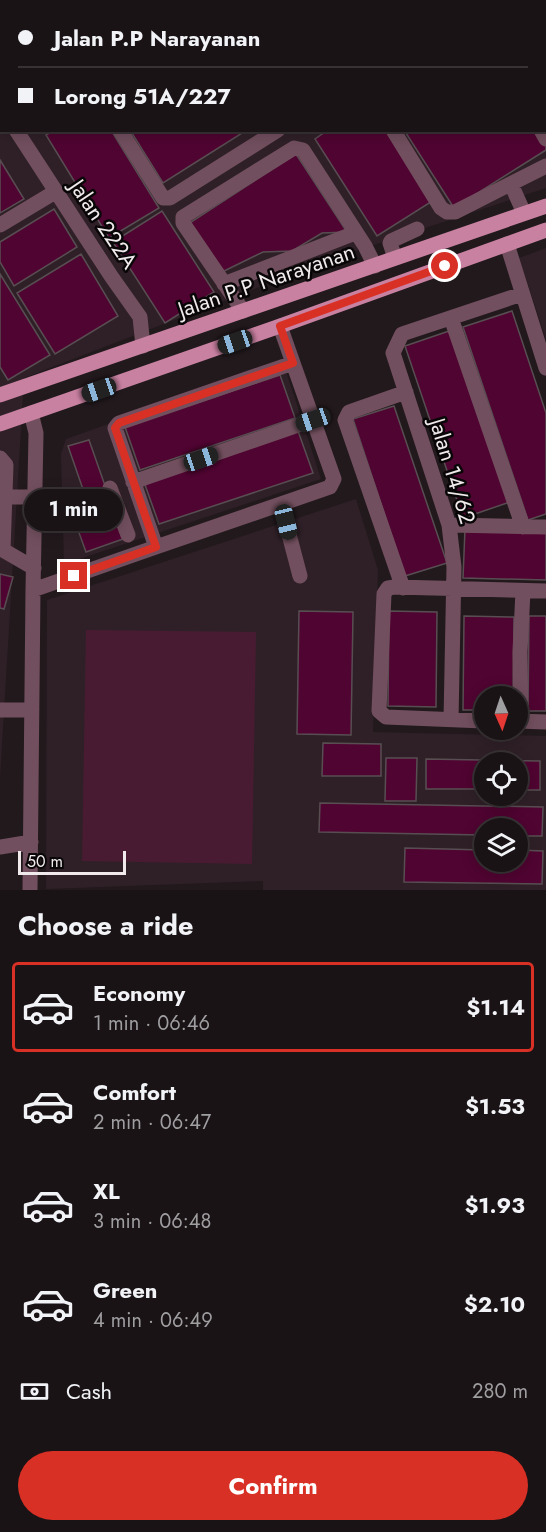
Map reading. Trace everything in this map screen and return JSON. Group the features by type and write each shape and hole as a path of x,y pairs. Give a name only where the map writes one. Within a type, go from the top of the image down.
{"main road":[{"name":"Jalan P.P Narayanan","path":"0,395 546,206"},
{"name":"Jalan P.P Narayanan","path":"0,424 546,230"}],"street":[{"name":"Jalan 222A","path":"17,132 140,317 143,346"},
{"path":"121,132 164,198 170,198 275,132"},
{"path":"394,132 441,208 447,212 455,212 546,166"},
{"path":"243,311 183,223 183,217 294,148 303,150 375,266"},
{"path":"511,184 524,213"},
{"path":"0,225 56,192"},
{"path":"395,258 391,241 417,229"},
{"path":"224,284 355,233"},
{"path":"507,244 546,368"},
{"name":"Jalan 14/62","path":"451,720 454,567 449,525 393,353 402,334 522,294"},
{"path":"451,318 524,527"},
{"path":"33,590 330,487 334,479 280,326"},
{"path":"156,547 115,428 119,423 293,363"},
{"path":"399,588 345,420 349,412 406,392"},
{"path":"30,890 36,433 31,413"},
{"path":"133,482 313,420"},
{"path":"0,458 6,465 3,550 34,568"},
{"path":"110,488 128,536"},
{"path":"5,497 35,497"},
{"path":"281,504 300,576"},
{"path":"449,525 546,527"},
{"path":"474,721 386,717 380,711 384,594 388,588 546,591"},
{"path":"520,686 523,591"},
{"path":"0,710 32,710"},
{"path":"528,722 546,722"},
{"path":"0,846 31,842"}],"shaded area":[{"path":"0,132 546,132 546,188 334,258 24,378 0,778"},
{"path":"546,248 546,339 519,258"},
{"path":"283,362 321,479 64,564 61,454 66,439"},
{"path":"356,499 378,570 373,732 474,734 474,740 528,740 528,736 546,736 546,890 263,890 263,881 46,889 47,600"},
{"path":"86,630 256,632 252,864 82,861"}],"building":[{"path":"51,132 112,132 159,208 109,238 46,135"},
{"path":"131,132 244,132 163,183"},
{"path":"325,132 390,132 434,200 377,236 315,139"},
{"path":"405,132 539,132 546,142 546,150 454,208"},
{"path":"296,154 347,232 322,233 292,251 263,252 220,273 188,224"},
{"path":"0,160 24,199 0,213"},
{"path":"54,209 77,247 14,286 0,262 0,242"},
{"path":"162,211 214,292 165,323 113,242"},
{"path":"81,254 118,316 55,354 17,293"},
{"path":"0,274 50,355 8,380 0,367"},
{"path":"512,311 546,413 546,514 528,520 463,327"},
{"path":"452,330 510,502 463,518 405,346"},
{"path":"280,375 295,418 140,470 125,427"},
{"path":"394,406 447,563 405,576 353,419"},
{"path":"298,431 313,473 159,524 144,482"},
{"path":"89,440 116,517 95,524 68,446"},
{"path":"116,517 123,539 86,552 78,530"},
{"path":"465,529 546,531 546,580 463,578"},
{"path":"0,574 13,577 4,609 0,608"},
{"path":"299,611 353,612 351,735 297,734"},
{"path":"389,611 437,612 436,707 388,706"},
{"path":"464,616 514,617 513,686 474,686 474,710 463,710"},
{"path":"529,616 546,616 546,711 528,711"},
{"path":"323,743 381,744 381,776 322,776"},
{"path":"386,758 417,758 416,801 385,801"},
{"path":"426,759 474,760 474,789 426,789"},
{"path":"528,761 540,761 540,790 528,790"},
{"path":"320,803 543,807 542,836 528,836 528,818 474,818 474,835 319,832"},
{"path":"405,848 474,850 474,872 528,872 528,850 543,851 542,884 404,882"}],"route":[{"path":"74,576 156,547 115,428 119,423 293,363 280,326 445,266"}]}
